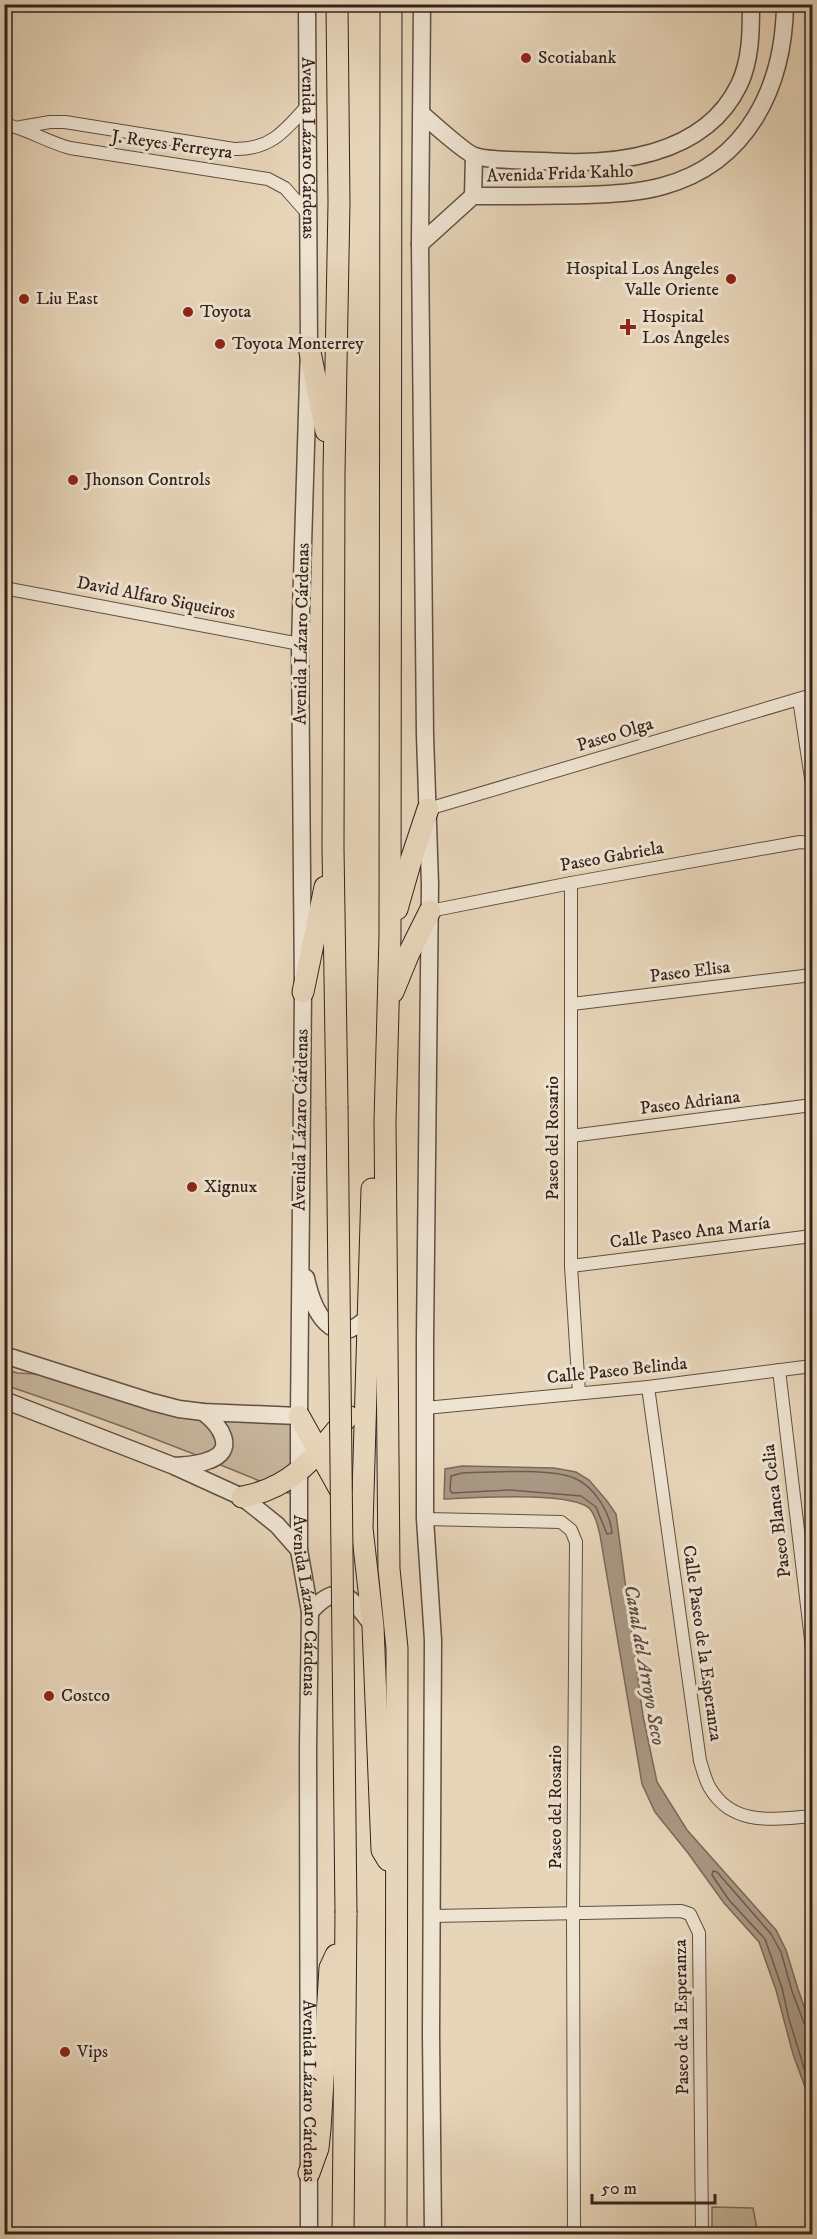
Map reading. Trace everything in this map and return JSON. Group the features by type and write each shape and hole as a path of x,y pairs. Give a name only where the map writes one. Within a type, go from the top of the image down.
{"highway":[{"name":"Avenida Lázaro Cárdenas","path":"337,4 339,203 334,473 333,848 346,1913 343,2235"},
{"path":"391,4 390,936 385,1121 389,1569 397,1648 396,2235"},
{"path":"309,346 334,473"},
{"path":"390,936 428,809"},
{"path":"303,992 333,848"},
{"path":"388,1006 409,953 430,911"},
{"path":"385,1121 372,1168 362,1528 373,1626 382,1850 395,1873"},
{"path":"242,1497 271,1490 300,1471 365,1395"},
{"path":"299,1416 335,1432 351,1448 364,1467"},
{"path":"299,1416 362,1528"},
{"path":"309,2173 318,2148 321,2121 330,1968 344,1938"}],"street":[{"name":"Avenida Lázaro Cárdenas","path":"307,4 309,346 300,644 303,992 299,1550 310,1612 309,2235"},
{"path":"422,4 420,244 425,735 430,911 425,1519 433,1640 431,2034 433,2235"},
{"name":"Avenida Frida Kahlo","path":"422,114 474,156 567,163 611,162 641,157 670,147 708,123 728,104 739,85 749,50 751,4"},
{"name":"Avenida Frida Kahlo","path":"420,244 473,196 635,192 664,186 691,176 712,164 730,149 749,128 769,95 783,39 785,4"},
{"name":"J. Reyes Ferreyra","path":"21,127 50,122 73,123 234,149 248,149 270,141 283,133 307,106"},
{"name":"J. Reyes Ferreyra","path":"4,124 21,127 55,144 70,148 268,178 285,188 307,213"},
{"path":"473,196 474,156"},
{"name":"David Alfaro Siqueiros","path":"4,588 300,644"},
{"name":"Paseo Olga","path":"428,809 813,695"},
{"path":"799,699 813,785"},
{"name":"Paseo Gabriela","path":"430,911 571,883 806,842 813,833"},
{"name":"Paseo del Rosario","path":"571,883 571,1266 579,1393"},
{"name":"Paseo Elisa","path":"572,1004 813,975"},
{"name":"Paseo Adriana","path":"571,1136 813,1105"},
{"name":"Calle Paseo Ana María","path":"571,1266 813,1236"},
{"path":"300,1247 313,1302 324,1322 331,1328 345,1330 358,1326 369,1316"},
{"path":"4,1355 152,1402 203,1412 299,1416"},
{"name":"Calle Paseo Belinda","path":"425,1408 648,1387 813,1366"},
{"name":"Paseo Blanca Celia","path":"778,1370 813,1648"},
{"name":"Calle Paseo de la Esperanza","path":"648,1387 699,1761 709,1787 720,1802 749,1818 765,1820 813,1816"},
{"path":"4,1400 174,1466 242,1497 277,1525 299,1550"},
{"path":"174,1466 208,1461 223,1450 222,1432 213,1419 203,1412"},
{"name":"Paseo del Rosario","path":"425,1519 561,1522 571,1530 576,1542 573,1913 574,2235"},
{"path":"310,1612 328,1597 343,1595 354,1600 373,1626"},
{"name":"Paseo de la Esperanza","path":"433,1916 681,1911 690,1914 699,1933 702,2235"}],"shaded area":[{"path":"5,1369 17,1373 56,1375 144,1404 295,1420 294,1493 288,1493 183,1450 5,1385"},
{"path":"712,2207 753,2208 758,2234 712,2234"}],"water":[{"path":"462,1466 554,1468 576,1472 589,1480 616,1514 643,1716 657,1782 687,1830 776,1930 786,1950 812,2029 812,2127 805,2087 759,1942 724,1903 655,1812 642,1784 600,1535 594,1515 590,1509 580,1503 564,1500 521,1497 444,1499 445,1469"}],"place":[{"name":"Scotiabank","path":"526,58"},
{"name":"Hospital Los Angeles Valle Oriente","path":"731,279"},
{"name":"Liu East","path":"24,299"},
{"name":"Toyota","path":"188,312"},
{"name":"Hospital Los Angeles","path":"628,327"},
{"name":"Toyota Monterrey","path":"220,344"},
{"name":"Jhonson Controls","path":"73,480"},
{"name":"Xignux","path":"192,1187"},
{"name":"Costco","path":"49,1696"},
{"name":"Vips","path":"65,2052"}],"water label":[{"name":"Canal del Arroyo Seco","path":"644,1665"}]}
